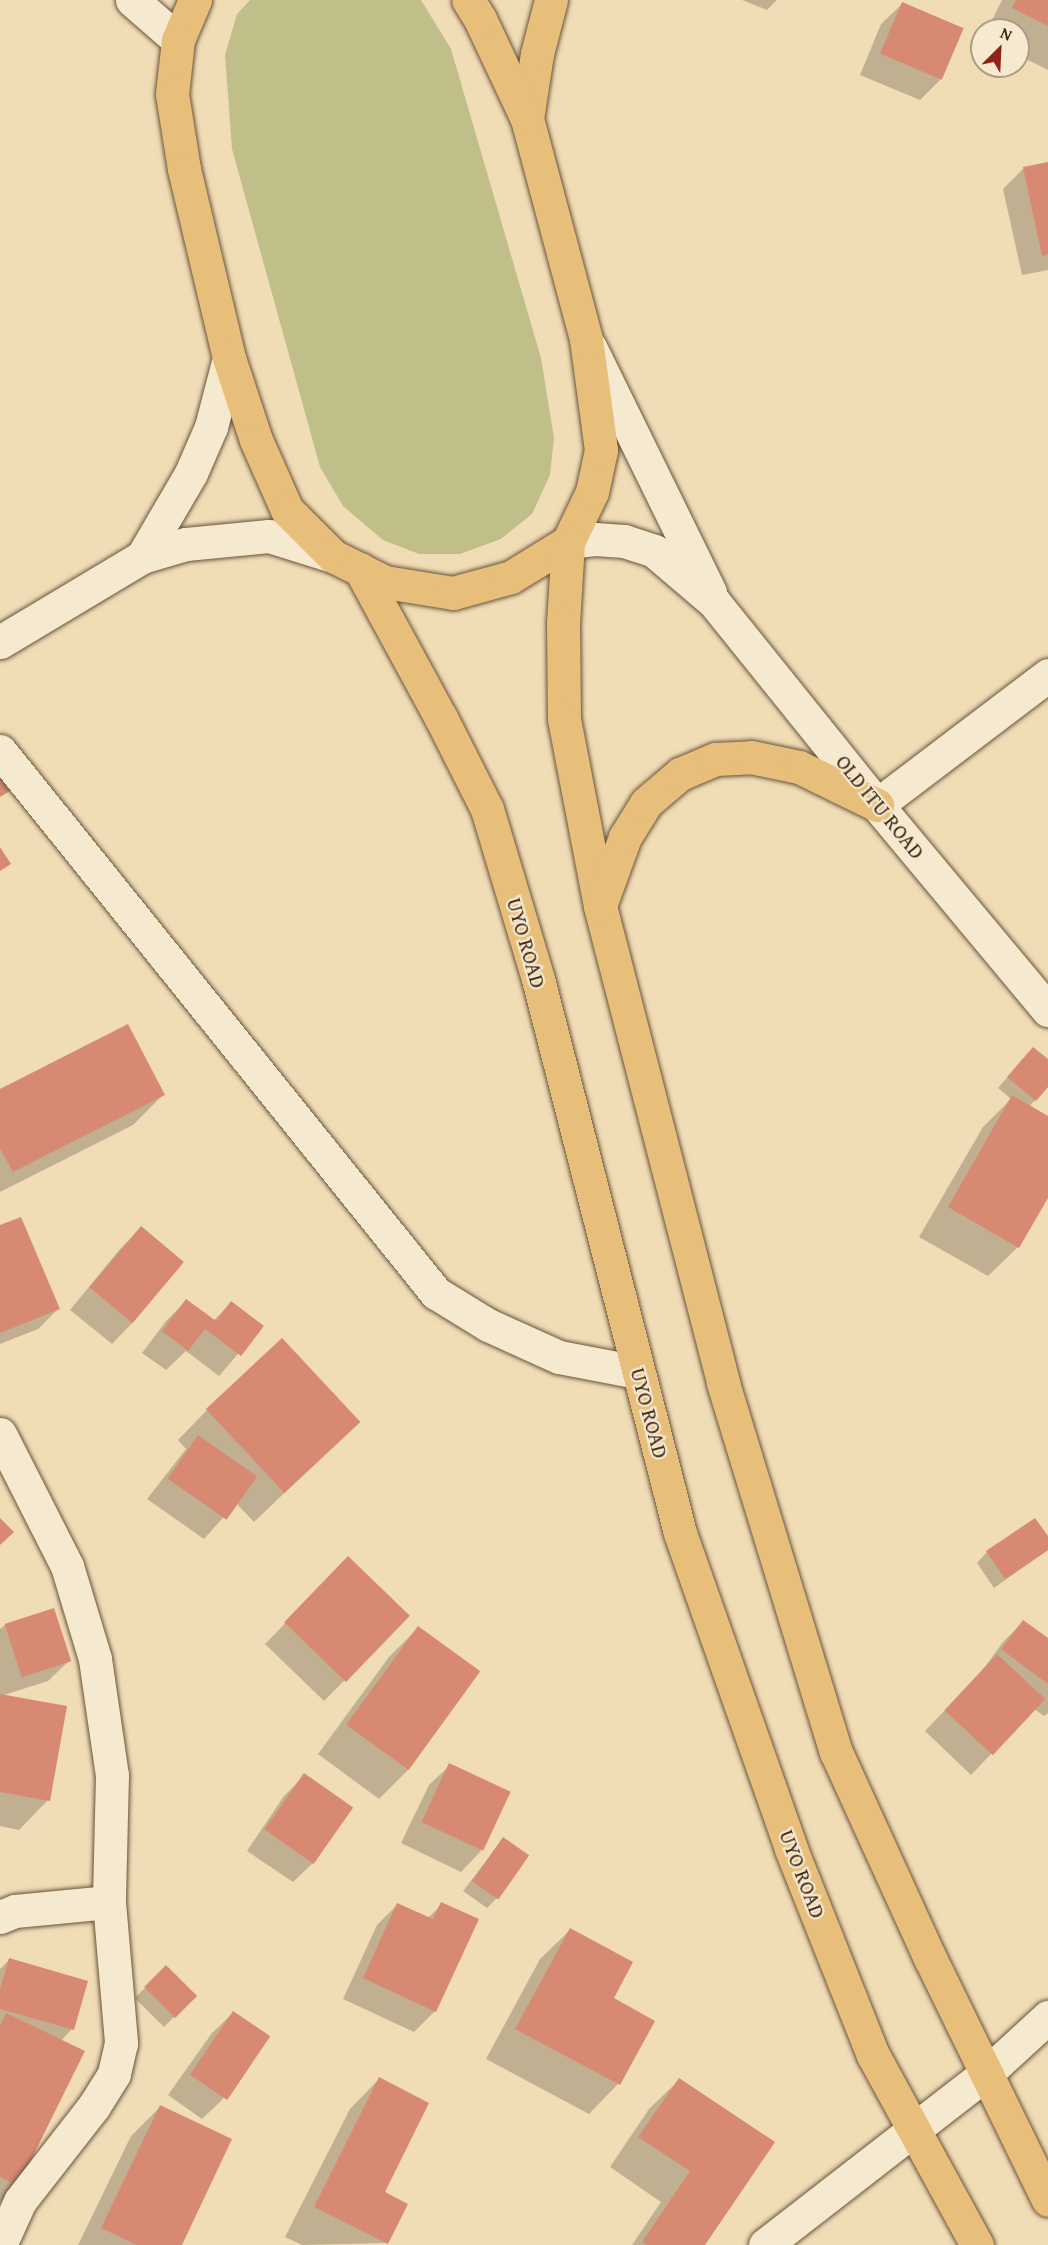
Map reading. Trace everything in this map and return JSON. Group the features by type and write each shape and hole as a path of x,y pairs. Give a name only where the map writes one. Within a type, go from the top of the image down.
{"main road":[{"path":"195,0 178,40 172,94 184,169 229,358 256,440 287,510 347,563 385,582 453,593 511,577 568,542"},
{"path":"468,0 480,19 526,119 586,339 601,450 592,492 568,542 563,623 564,719 600,906 723,1383 836,1752 1048,2200"},
{"path":"526,119 537,54 551,0"},
{"name":"UYO ROAD","path":"347,563 441,718 487,809 538,979 680,1533 792,1849 873,2055 977,2245"},
{"path":"600,906 625,837 646,803 680,774 716,759 751,756 799,767 877,805"}],"street":[{"path":"132,0 178,40"},
{"path":"586,339 714,602"},
{"path":"142,557 191,473 211,427 229,358"},
{"path":"0,642 142,557 186,544 270,536 347,563"},
{"path":"568,542 595,539 624,541 654,551 714,602"},
{"name":"OLD ITU ROAD","path":"714,602 877,805 1048,1010"},
{"path":"877,805 1048,675"},
{"path":"0,751 436,1293 488,1325 559,1357 638,1372"},
{"path":"0,2245 20,2201 94,2106 114,2074 121,2043 109,1902 111,1775 95,1659 67,1566 3,1447"},
{"path":"0,1917 15,1911 109,1902"},
{"path":"765,2245 987,2073 1048,2017"}],"shaded area":[{"path":"250,0 421,0 451,49 541,358 554,438 550,475 532,514 501,539 460,554 419,554 383,540 343,506 320,467 232,149 225,55 237,14"}],"building":[{"path":"1016,0 1048,0 1048,26 1012,8"},
{"path":"902,2 964,28 942,80 880,54"},
{"path":"1048,162 1048,254 1042,256 1023,167"},
{"path":"0,770 13,789 0,797"},
{"path":"0,847 11,864 0,871"},
{"path":"128,1024 165,1095 13,1172 0,1148 0,1089"},
{"path":"1033,1047 1048,1059 1048,1087 1036,1101 1007,1077"},
{"path":"1012,1095 1048,1116 1048,1198 1019,1248 948,1207"},
{"path":"21,1217 60,1309 0,1333 0,1225"},
{"path":"141,1226 184,1262 132,1323 90,1287"},
{"path":"186,1299 216,1321 231,1301 264,1326 241,1356 205,1329 188,1351 162,1331"},
{"path":"282,1338 360,1422 284,1493 206,1409"},
{"path":"198,1435 257,1476 227,1520 168,1478"},
{"path":"0,1518 14,1532 0,1545"},
{"path":"1035,1518 1048,1536 1048,1550 1005,1579 986,1551"},
{"path":"348,1556 410,1616 346,1682 284,1622"},
{"path":"54,1608 71,1661 22,1677 5,1624"},
{"path":"1023,1620 1048,1638 1048,1684 1001,1649"},
{"path":"418,1626 480,1671 409,1770 346,1725"},
{"path":"997,1654 1045,1699 993,1755 944,1710"},
{"path":"0,1694 67,1706 50,1801 0,1792"},
{"path":"449,1763 511,1792 483,1851 422,1822"},
{"path":"304,1773 353,1807 314,1864 264,1830"},
{"path":"503,1837 529,1855 498,1900 472,1881"},
{"path":"441,1902 479,1919 436,2012 363,1978 397,1903 433,1919"},
{"path":"570,1928 633,1962 614,1998 655,2021 620,2085 515,2029"},
{"path":"9,1958 88,1981 74,2030 0,2009 0,1989"},
{"path":"166,1965 197,1996 175,2018 144,1987"},
{"path":"233,2011 270,2036 227,2100 190,2075"},
{"path":"6,2013 85,2051 18,2186 0,2177 0,2026"},
{"path":"379,2077 429,2103 385,2192 408,2204 388,2244 314,2207"},
{"path":"679,2078 775,2142 705,2245 647,2245 642,2242 690,2171 638,2137"},
{"path":"160,2105 232,2139 182,2245 137,2245 101,2228"}]}
